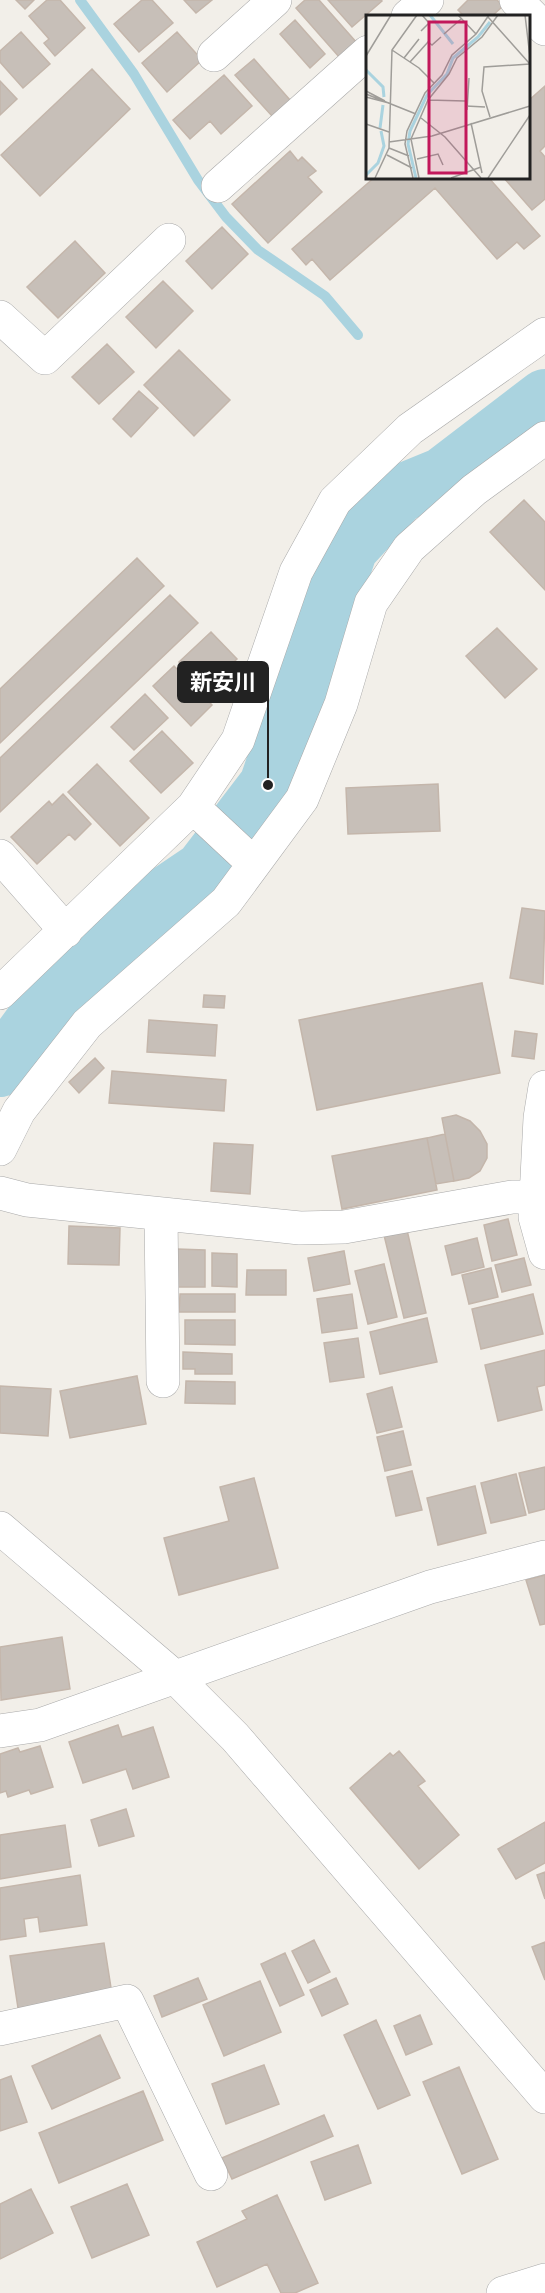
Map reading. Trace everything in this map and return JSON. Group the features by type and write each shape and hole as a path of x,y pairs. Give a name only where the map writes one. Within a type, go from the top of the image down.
{"street":[{"path":"214,55 275,0"},
{"path":"409,15 427,0"},
{"path":"516,0 545,29"},
{"path":"218,186 366,54"},
{"path":"0,317 45,358 169,240"},
{"path":"0,993 196,810 238,740 296,572 335,501 410,429 545,334"},
{"path":"0,1149 19,1112 87,1024 226,902 249,859 302,799 341,704 371,603 410,548 474,490 545,438"},
{"path":"196,810 249,859"},
{"path":"0,856 66,931"},
{"path":"545,1087 540,1118 535,1217 545,1253"},
{"path":"0,1193 27,1200 300,1228 344,1227 512,1197 536,1197"},
{"path":"161,1214 164,1381"},
{"path":"0,1528 176,1678 235,1737 545,2097"},
{"path":"0,1731 40,1725 430,1587 545,1557"},
{"path":"0,2029 127,2001 211,2174"},
{"path":"503,2293 545,2280"}],"building":[{"path":"16,0 34,0 25,9"},
{"path":"47,0 60,0 85,28 55,56 44,43 49,39 29,16"},
{"path":"142,0 152,0 173,23 139,52 114,24"},
{"path":"184,0 212,0 196,13"},
{"path":"305,0 319,0 357,43 340,58 296,8"},
{"path":"328,0 381,0 382,1 352,27"},
{"path":"468,0 497,0 503,6 493,15 463,15 458,10"},
{"path":"295,20 325,54 310,68 280,34"},
{"path":"21,32 50,64 23,88 0,62 0,51"},
{"path":"177,32 202,60 167,92 142,63"},
{"path":"254,59 290,100 272,116 235,75"},
{"path":"92,69 130,109 40,196 1,155"},
{"path":"224,75 252,106 221,134 210,121 190,139 173,120"},
{"path":"0,81 17,99 0,115"},
{"path":"545,86 545,146 540,151 545,157 545,199 532,210 504,178 530,178 530,99"},
{"path":"290,151 298,161 302,157 316,171 308,177 322,192 268,243 232,204"},
{"path":"374,178 489,178 540,236 524,249 517,242 497,259 435,188 330,280 312,259 306,265 292,249"},
{"path":"222,227 248,254 212,289 186,261"},
{"path":"75,241 105,273 58,318 27,287"},
{"path":"163,281 193,311 156,348 126,317"},
{"path":"107,344 134,372 99,404 72,377"},
{"path":"179,350 230,400 194,436 144,385"},
{"path":"139,391 158,408 131,437 113,419"},
{"path":"524,500 545,522 545,590 490,532"},
{"path":"137,558 164,586 0,743 0,689"},
{"path":"170,595 198,623 0,812 0,758"},
{"path":"497,628 537,669 505,698 466,656"},
{"path":"211,632 237,659 205,689 179,662"},
{"path":"174,666 212,705 191,726 153,686"},
{"path":"145,694 168,718 134,750 111,727"},
{"path":"162,731 193,763 161,793 130,761"},
{"path":"97,764 149,818 120,846 68,792"},
{"path":"438,784 440,831 348,834 346,788"},
{"path":"63,794 91,824 75,840 69,834 37,864 11,837 49,801 52,805"},
{"path":"522,908 545,911 543,984 510,978"},
{"path":"482,983 500,1073 317,1110 299,1020"},
{"path":"204,995 225,996 224,1008 203,1007"},
{"path":"149,1020 217,1025 215,1056 147,1052"},
{"path":"515,1031 537,1034 534,1059 512,1056"},
{"path":"95,1058 104,1068 79,1093 69,1082"},
{"path":"112,1071 226,1080 224,1111 109,1103"},
{"path":"456,1115 470,1121 480,1131 487,1144 487,1158 480,1171 469,1178 454,1181 442,1118"},
{"path":"445,1134 454,1181 436,1184 427,1138"},
{"path":"427,1138 437,1190 342,1209 332,1156"},
{"path":"214,1143 253,1145 250,1194 211,1191"},
{"path":"508,1219 517,1255 492,1261 484,1225"},
{"path":"69,1226 120,1228 119,1265 68,1264"},
{"path":"407,1230 426,1313 404,1318 384,1235"},
{"path":"477,1238 484,1267 452,1275 445,1246"},
{"path":"177,1249 205,1250 205,1287 176,1287"},
{"path":"344,1251 350,1284 314,1291 308,1258"},
{"path":"212,1253 237,1254 237,1287 212,1286"},
{"path":"524,1258 531,1285 502,1292 495,1265"},
{"path":"384,1264 397,1317 368,1324 355,1271"},
{"path":"491,1268 498,1297 469,1304 462,1275"},
{"path":"247,1270 286,1270 286,1295 246,1295"},
{"path":"180,1294 235,1294 235,1312 179,1312"},
{"path":"352,1294 357,1328 322,1333 317,1299"},
{"path":"533,1294 543,1334 481,1349 472,1309"},
{"path":"427,1318 437,1362 380,1374 370,1332"},
{"path":"185,1320 235,1320 235,1345 185,1344"},
{"path":"358,1338 364,1377 330,1382 324,1343"},
{"path":"545,1350 545,1385 537,1387 542,1410 498,1421 485,1365"},
{"path":"183,1352 232,1354 232,1374 195,1374 195,1369 183,1369"},
{"path":"137,1376 146,1424 70,1438 60,1391"},
{"path":"186,1381 235,1382 235,1404 185,1403"},
{"path":"0,1386 51,1389 48,1436 0,1433"},
{"path":"392,1387 402,1427 377,1433 367,1394"},
{"path":"403,1431 411,1465 385,1471 377,1437"},
{"path":"545,1467 545,1509 529,1513 519,1473"},
{"path":"412,1471 422,1510 396,1516 387,1477"},
{"path":"516,1474 526,1515 491,1523 481,1483"},
{"path":"254,1478 278,1568 179,1595 164,1538 229,1521 220,1487"},
{"path":"475,1486 486,1533 438,1545 427,1498"},
{"path":"545,1575 545,1624 540,1625 526,1580"},
{"path":"62,1637 70,1689 1,1700 0,1647"},
{"path":"118,1725 122,1737 153,1727 169,1777 133,1789 126,1769 83,1783 69,1742"},
{"path":"40,1746 53,1787 31,1794 29,1790 8,1797 6,1791 0,1793 0,1754 18,1748 20,1752"},
{"path":"399,1751 425,1781 418,1786 459,1835 419,1869 350,1788 390,1753 393,1756"},
{"path":"126,1809 134,1836 99,1846 91,1820"},
{"path":"545,1822 545,1863 516,1879 498,1849"},
{"path":"65,1825 71,1867 0,1879 0,1835"},
{"path":"545,1872 545,1899 537,1875"},
{"path":"80,1875 87,1925 40,1932 38,1917 24,1919 26,1936 0,1940 0,1888"},
{"path":"314,1940 330,1972 308,1983 292,1951"},
{"path":"545,1942 545,1980 532,1947"},
{"path":"104,1943 112,1994 18,2008 10,1956"},
{"path":"285,1953 304,1995 280,2006 261,1964"},
{"path":"198,1978 207,1999 162,2017 154,1996"},
{"path":"336,1978 348,2004 322,2016 310,1990"},
{"path":"260,1981 281,2032 224,2056 203,2005"},
{"path":"420,2015 432,2044 406,2055 394,2026"},
{"path":"376,2020 410,2095 378,2109 344,2035"},
{"path":"100,2035 120,2078 52,2109 32,2066"},
{"path":"264,2065 279,2104 226,2124 212,2084"},
{"path":"459,2067 498,2159 462,2174 423,2082"},
{"path":"11,2076 27,2122 0,2131 0,2080"},
{"path":"143,2091 163,2140 59,2183 39,2133"},
{"path":"324,2115 333,2136 232,2179 222,2158"},
{"path":"358,2145 371,2183 325,2200 311,2162"},
{"path":"127,2184 149,2235 92,2258 71,2207"},
{"path":"31,2189 53,2233 0,2259 0,2204"},
{"path":"277,2195 318,2283 295,2293 281,2293 267,2264 217,2287 197,2242 247,2219 242,2211"}],"waterway":[{"path":"80,0 134,74 198,180 226,217 258,250 325,296 358,335"},
{"path":"0,1068 50,1000 163,897 203,870 268,785 349,548 399,494 443,476 545,398"},
{"path":"394,469 399,494"}],"place":[{"name":"新安川","path":"268,785"}]}
